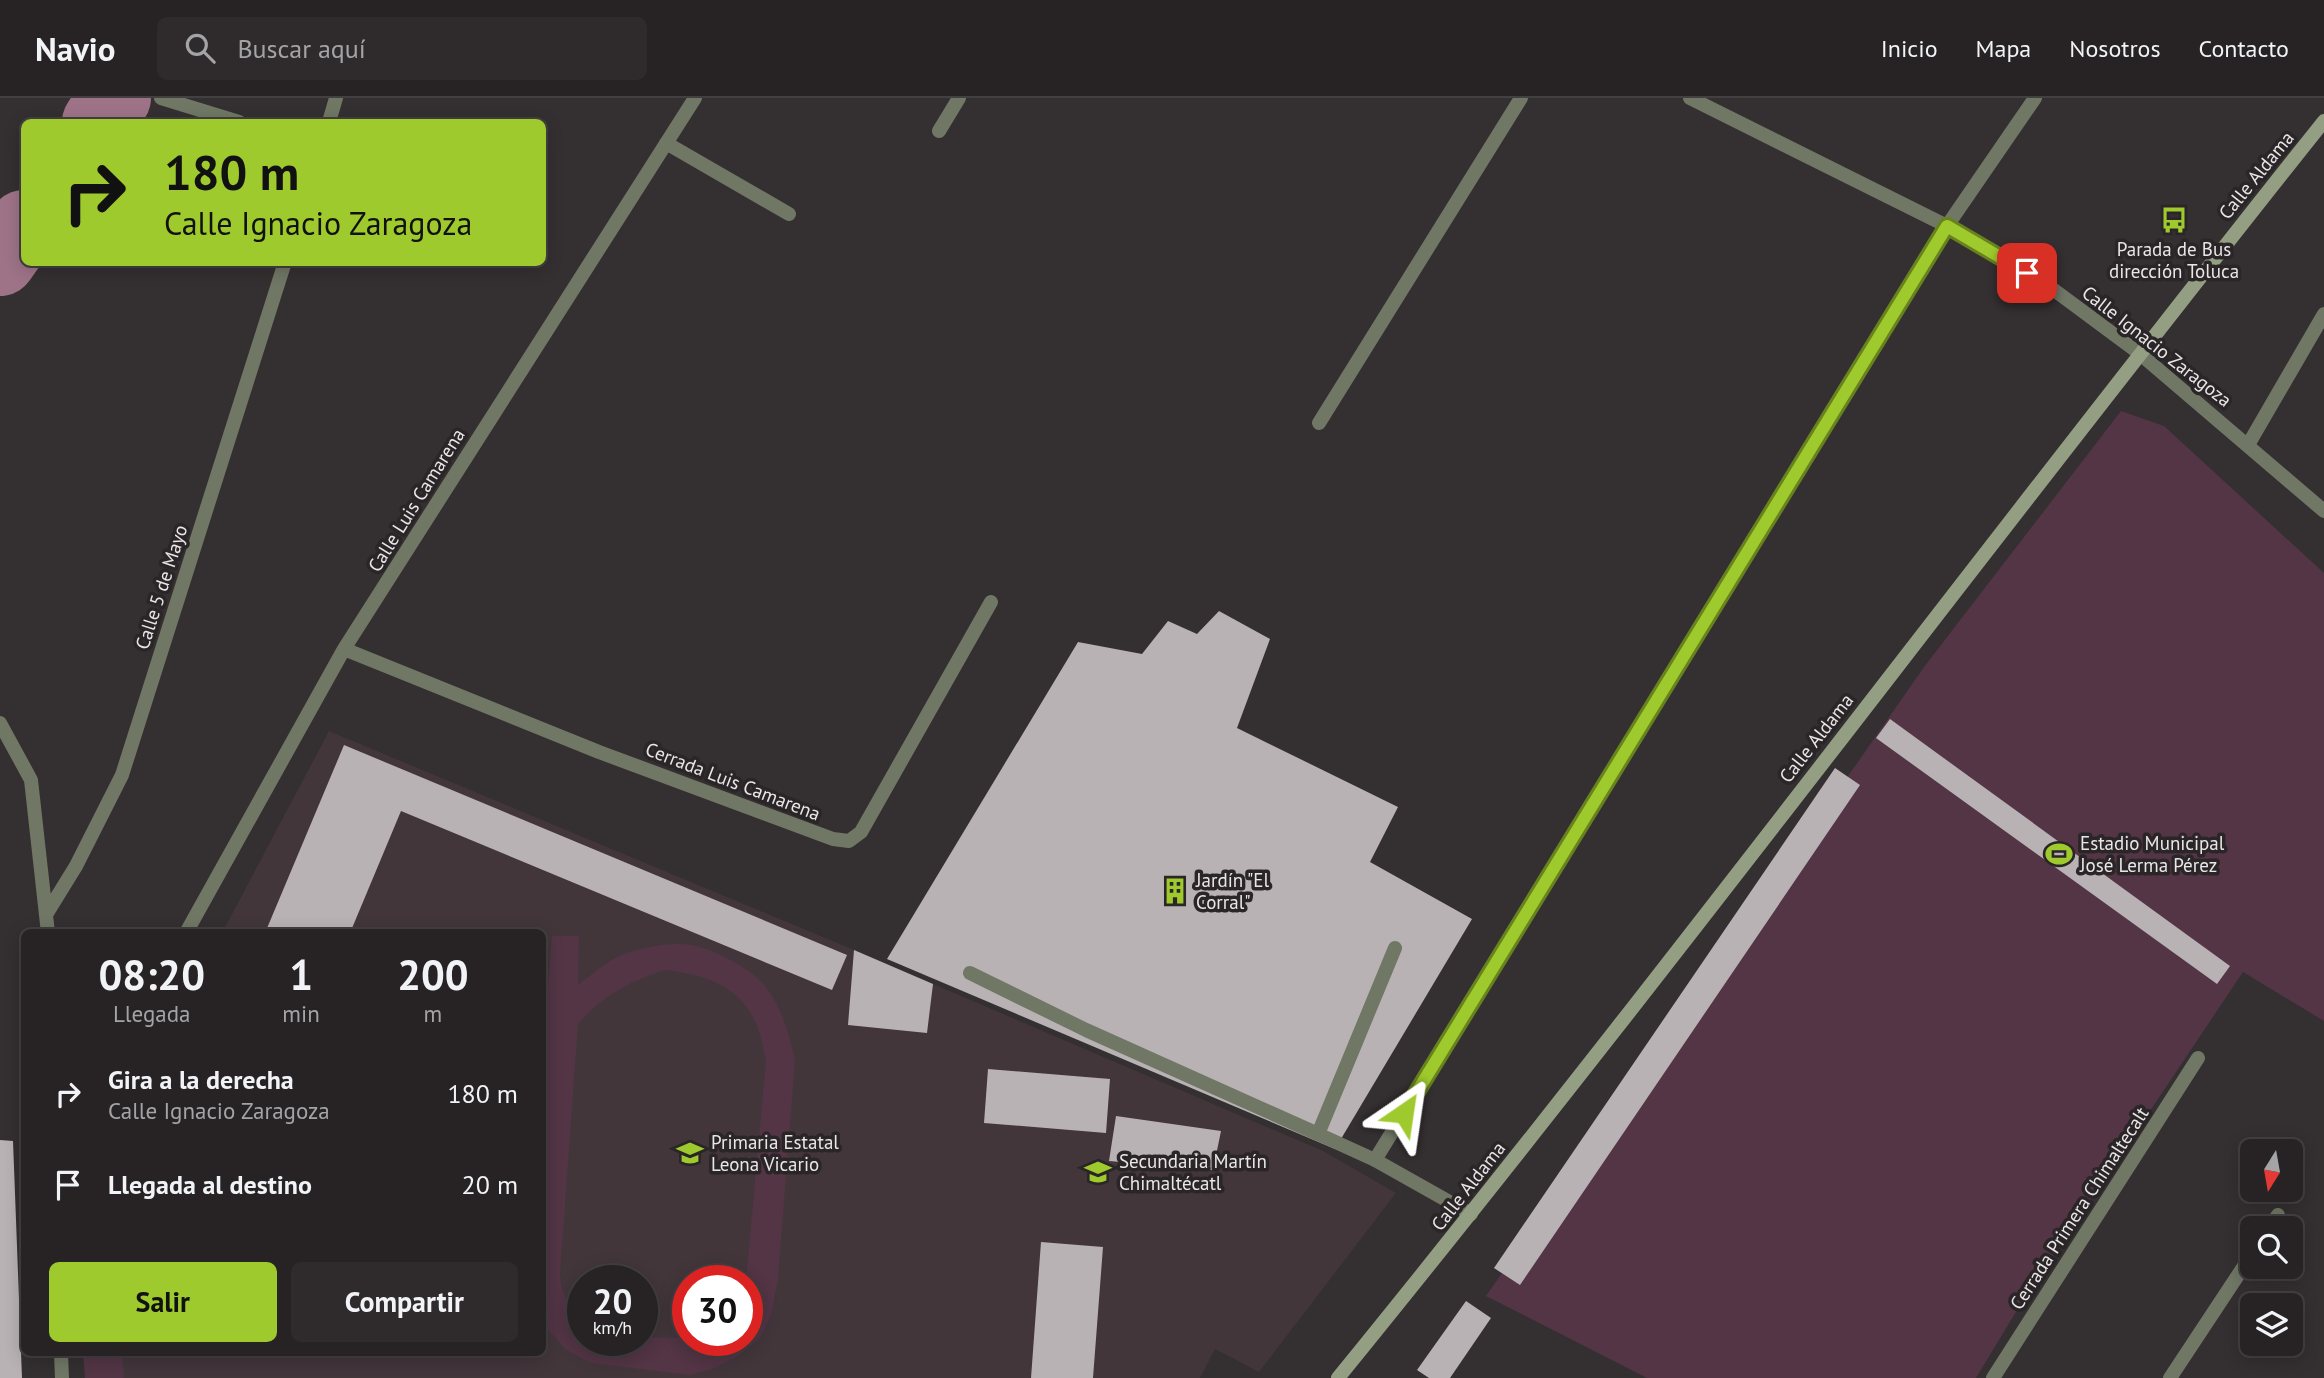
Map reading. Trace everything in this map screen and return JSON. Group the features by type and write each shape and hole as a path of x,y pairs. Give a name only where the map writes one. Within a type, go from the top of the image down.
{"main road":[{"name":"Calle Aldama","path":"1338,1378 1471,1214 2139,353 2324,121"}],"street":[{"path":"161,98 229,119"},
{"path":"329,119 335,98"},
{"name":"Calle Luis Camarena","path":"188,929 344,649 695,98"},
{"path":"939,131 959,98"},
{"path":"1319,423 1521,98"},
{"name":"Calle Ignacio Zaragoza","path":"1690,98 1947,226 2046,284 2139,353 2324,511"},
{"path":"1375,1160 1947,226 2035,98"},
{"path":"666,142 789,214"},
{"name":"Calle 5 de Mayo","path":"47,912 76,866 122,775 284,266"},
{"path":"2248,445 2324,314"},
{"name":"Cerrada Luis Camarena","path":"344,649 599,751 834,839 849,841 861,832 991,602"},
{"path":"0,723 31,779 48,929"},
{"path":"1318,1134 1395,948"},
{"path":"970,974 1098,1036 1375,1160 1471,1214"},
{"name":"Cerrada Primera Chimaltecalt","path":"1993,1378 2198,1058"},
{"path":"2170,1378 2240,1272"},
{"path":"61,1356 62,1378"}],"shaded area":[{"name":"Estadio Municipal José Lerma Pérez","path":"2121,411 2164,426 2324,573 2324,1021 2243,972 2022,1302 1976,1378 1647,1378 1486,1296 1924,667"},
{"path":"329,731 854,950 1323,1151 1396,1193 1259,1372 1215,1349 1200,1378 103,1378 101,1356 546,1356 546,929 224,929"},
{"path":"552,936 579,936 578,985 620,956 642,949 683,944 710,950 751,973 765,986 784,1021 795,1060 778,1279 771,1315 763,1333 763,1265 747,1265 766,1060 761,1036 751,1013 732,992 708,979 665,970 640,979 607,998 578,1024 560,1274 567,1300 567,1350 546,1327 546,1018"},
{"path":"658,1337 672,1338 672,1356 738,1356 715,1368 689,1375 591,1363 578,1356 658,1356"},
{"path":"83,1356 122,1356 124,1378 85,1378"}],"building":[{"name":"Jardín \"El Corral\"","path":"1219,611 1270,639 1237,728 1398,807 1370,862 1472,919 1335,1149 887,959 1078,642 1142,654 1168,621 1197,634"},
{"path":"1890,719 2230,966 2217,984 1876,738"},
{"path":"344,745 847,955 832,990 401,811 352,929 267,929"},
{"path":"1835,768 1860,785 1520,1285 1494,1268"},
{"path":"854,950 933,984 927,1033 848,1025"},
{"path":"988,1069 1110,1079 1106,1133 984,1123"},
{"path":"1116,1116 1221,1131 1213,1170 1109,1161"},
{"path":"0,1140 13,1141 22,1378 0,1378"},
{"path":"1041,1242 1103,1247 1093,1378 1031,1378"},
{"path":"1466,1301 1491,1318 1450,1378 1429,1378 1417,1370"}],"waterway":[{"path":"100,119 115,98"},
{"path":"0,260 21,230"}],"place":[{"name":"Parada de Bus dirección Toluca","path":"2174,220"},
{"name":"Estadio Municipal José Lerma Pérez","path":"2059,854"},
{"name":"Jardín \"El Corral\"","path":"1175,891"},
{"name":"Primaria Estatal Leona Vicario","path":"690,1153"},
{"name":"Secundaria Martín Chimaltécatl","path":"1098,1172"}],"route":[{"path":"1404,1113 1947,226 2027,273"}]}
